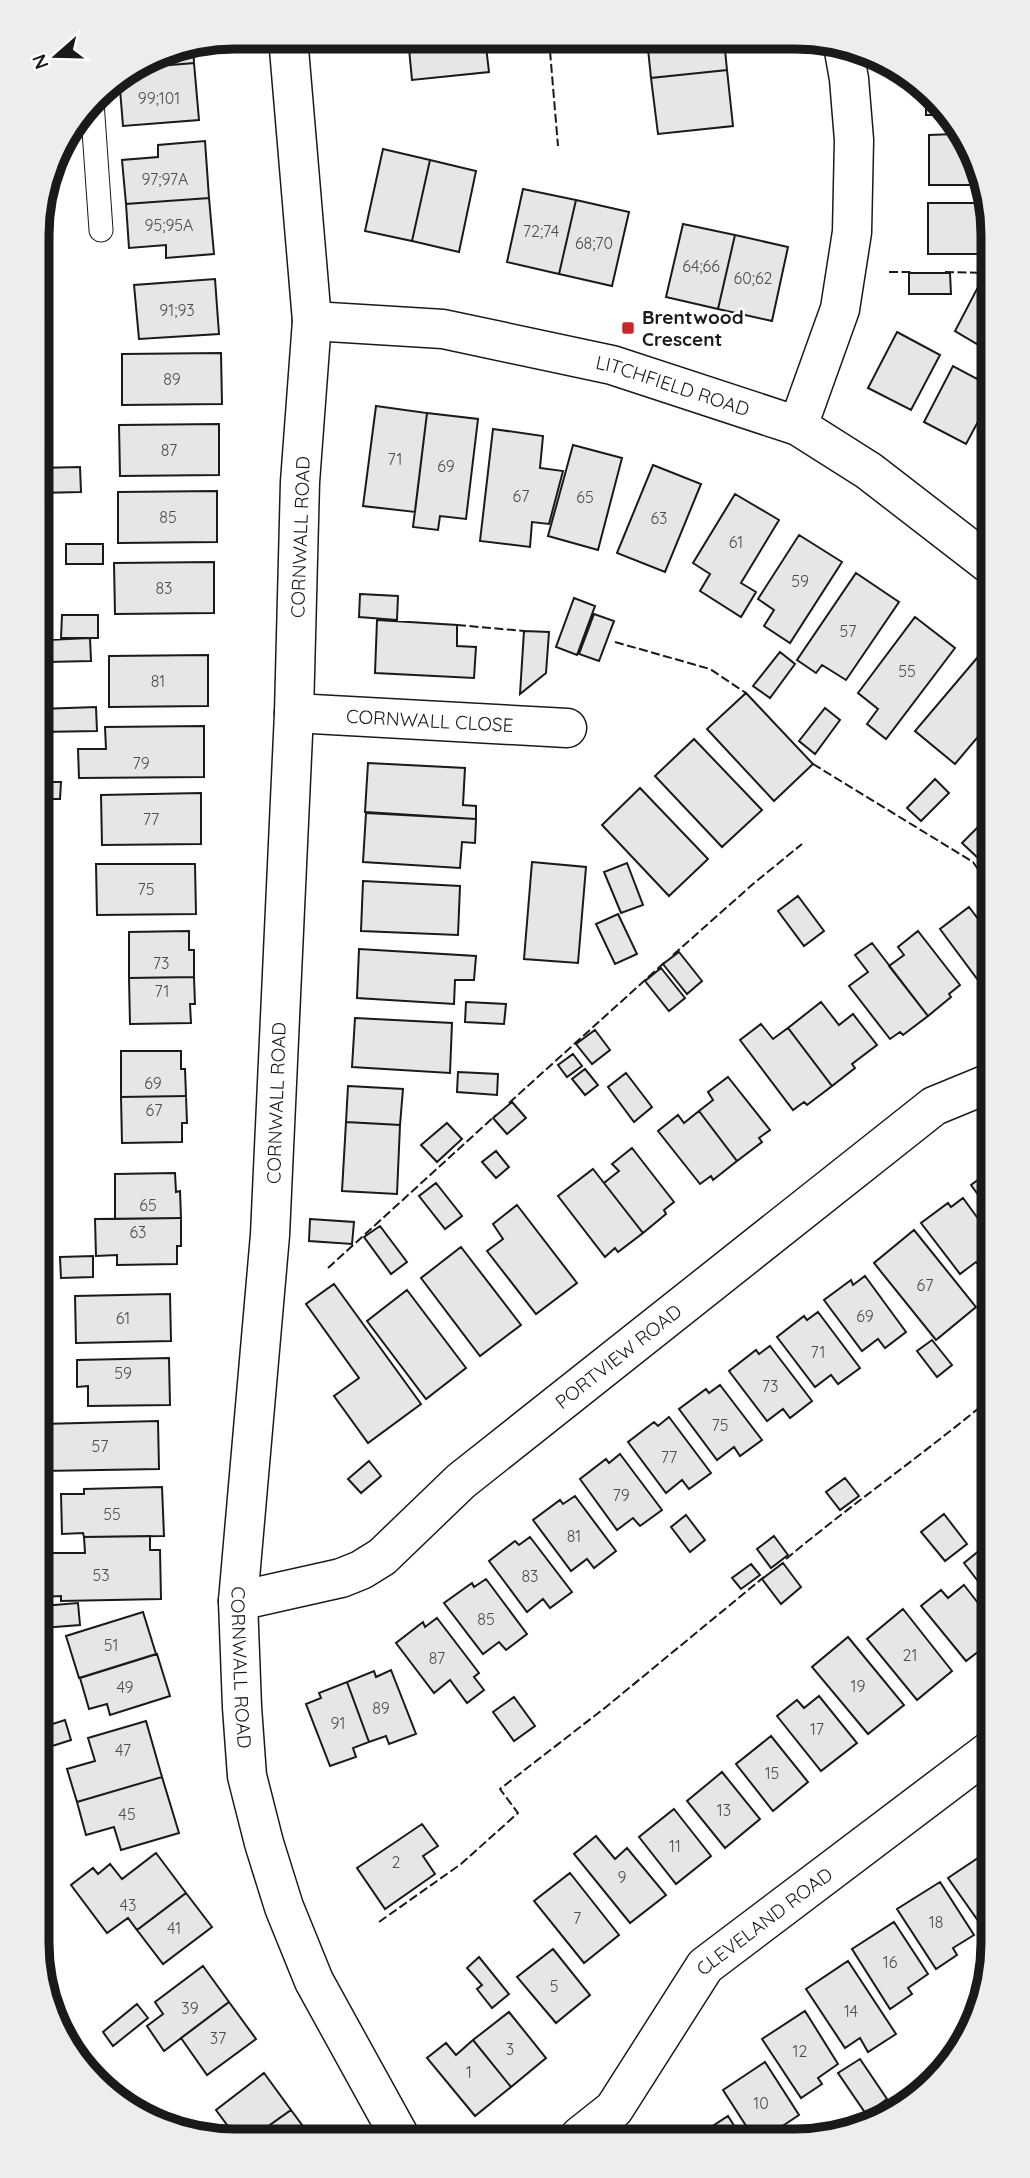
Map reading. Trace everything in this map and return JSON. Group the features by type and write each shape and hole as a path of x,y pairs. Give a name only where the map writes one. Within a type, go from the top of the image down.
{"street":[{"name":"CORNWALL ROAD","path":"289,49 312,321 300,482 294,713 271,1235 238,1601 242,1707 247,1776 284,1907 314,1981 396,2129"},
{"path":"798,426 840,309 852,232 854,140 845,57"},
{"name":"LITCHFIELD ROAD","path":"312,321 443,330 599,362 798,426 869,471 981,558"},
{"name":"CORNWALL CLOSE","path":"294,713 567,728"},
{"name":"PORTVIEW ROAD","path":"238,1601 341,1578 382,1557 461,1481 934,1106 981,1087"},
{"name":"CLEVELAND ROAD","path":"589,2129 614,2109 705,1966 981,1757"}],"lane":[{"path":"93,116 101,230"}],"building":[{"path":"409,49 486,49 489,72 412,80"},
{"path":"648,49 725,49 727,70 651,78"},
{"path":"194,54 194,63 158,66"},
{"path":"194,63 199,120 123,126 120,89 158,66"},
{"path":"727,70 733,126 658,134 651,78"},
{"path":"926,103 937,115 926,115"},
{"path":"951,134 974,185 929,185 929,135"},
{"path":"205,141 209,198 126,204 122,160 158,157 158,145"},
{"path":"383,149 430,160 412,241 365,231"},
{"path":"430,160 476,171 459,252 412,241"},
{"path":"523,189 576,200 559,274 507,262"},
{"path":"209,198 214,254 166,258 166,245 129,248 126,204"},
{"path":"576,200 629,212 612,286 559,274"},
{"path":"928,203 978,203 981,254 928,254"},
{"path":"683,224 735,235 718,309 666,297"},
{"path":"735,235 788,247 772,321 718,309"},
{"path":"909,273 950,273 951,294 909,294"},
{"path":"215,279 219,334 139,339 134,285"},
{"path":"978,287 981,289 981,336 977,344 955,331"},
{"path":"897,332 940,355 911,410 868,388"},
{"path":"221,353 222,404 122,405 122,354"},
{"path":"953,366 977,379 981,371 981,416 966,444 924,422"},
{"path":"376,406 427,413 415,512 363,506"},
{"path":"427,413 478,419 466,519 440,516 438,530 413,527"},
{"path":"219,424 219,475 120,476 119,425"},
{"path":"493,429 543,436 540,468 563,471 549,524 532,522 530,547 480,541"},
{"path":"573,445 622,458 598,550 548,536"},
{"path":"653,465 701,484 665,572 617,553"},
{"path":"80,467 81,492 49,493 49,468"},
{"path":"217,491 217,542 118,543 118,492"},
{"path":"735,494 779,520 741,583 756,592 741,617 700,591 710,574 693,563"},
{"path":"799,535 842,562 790,643 764,626 774,610 758,599"},
{"path":"66,544 103,544 103,564 66,564"},
{"path":"214,562 214,613 115,614 114,563"},
{"path":"856,573 899,602 846,680 822,665 816,673 797,660"},
{"path":"360,594 398,596 397,620 359,617"},
{"path":"574,598 595,606 577,655 556,647"},
{"path":"594,614 614,621 599,661 579,654"},
{"path":"62,615 98,615 98,638 61,638"},
{"path":"915,617 955,648 886,739 867,724 878,709 858,693"},
{"path":"377,620 457,625 457,646 476,647 474,678 375,673"},
{"path":"524,631 549,632 546,673 520,694"},
{"path":"90,638 91,661 49,662 49,640"},
{"path":"780,652 795,664 770,698 753,686"},
{"path":"208,655 208,706 109,707 109,656"},
{"path":"977,658 981,662 981,733 955,764 915,731"},
{"path":"746,693 813,764 774,801 707,729"},
{"path":"96,707 97,731 49,732 49,709"},
{"path":"825,708 840,720 815,754 799,741"},
{"path":"204,726 204,777 79,778 78,749 106,749 105,727"},
{"path":"694,739 762,810 722,847 655,776"},
{"path":"368,763 465,768 463,805 476,806 476,819 365,812"},
{"path":"935,779 949,793 921,821 907,808"},
{"path":"49,782 61,782 60,799 49,799"},
{"path":"640,788 708,859 669,896 602,825"},
{"path":"201,793 201,844 102,845 101,795"},
{"path":"366,813 476,819 475,843 462,842 460,868 363,862"},
{"path":"981,824 981,855 978,858 962,843"},
{"path":"532,862 586,867 578,963 524,959"},
{"path":"627,863 643,905 621,913 604,872"},
{"path":"96,864 195,864 196,914 97,915"},
{"path":"363,881 460,886 458,935 361,931"},
{"path":"798,896 824,931 804,946 778,911"},
{"path":"969,907 981,923 981,984 940,929"},
{"path":"618,914 637,954 615,964 596,924"},
{"path":"189,931 189,950 194,950 194,977 129,978 129,932"},
{"path":"918,931 960,985 949,994 951,997 928,1016 889,966 904,955 898,947"},
{"path":"872,943 928,1016 903,1035 900,1032 890,1039 849,986 868,972 855,955"},
{"path":"359,949 476,956 474,980 455,980 454,1004 357,998"},
{"path":"679,952 702,981 687,994 663,964"},
{"path":"661,968 685,998 669,1011 645,981"},
{"path":"194,977 195,1004 190,1004 191,1023 130,1024 129,978"},
{"path":"466,1002 506,1004 504,1024 465,1022"},
{"path":"821,1002 839,1025 853,1014 877,1045 852,1064 855,1068 832,1086 788,1028"},
{"path":"355,1018 452,1023 450,1073 352,1067"},
{"path":"761,1024 773,1039 788,1028 832,1086 807,1105 804,1102 793,1110 740,1040"},
{"path":"595,1030 610,1050 592,1064 576,1044"},
{"path":"121,1051 181,1051 186,1096 121,1097"},
{"path":"573,1054 582,1066 567,1077 558,1065"},
{"path":"585,1069 598,1085 585,1095 572,1079"},
{"path":"458,1072 498,1074 497,1095 457,1092"},
{"path":"626,1073 652,1107 634,1122 608,1087"},
{"path":"728,1077 770,1130 759,1138 762,1142 737,1161 699,1111 713,1100 708,1092"},
{"path":"348,1086 403,1089 400,1125 346,1122"},
{"path":"186,1096 187,1123 182,1123 182,1142 122,1143 121,1097"},
{"path":"512,1102 526,1118 507,1134 493,1118"},
{"path":"699,1111 737,1161 713,1180 711,1176 700,1184 658,1131 678,1115 684,1123"},
{"path":"346,1122 400,1125 397,1194 342,1191"},
{"path":"447,1123 462,1139 437,1162 421,1145"},
{"path":"632,1148 674,1202 664,1210 666,1214 643,1233 604,1183 619,1171 612,1164"},
{"path":"496,1151 509,1167 496,1178 482,1162"},
{"path":"593,1169 643,1233 618,1252 615,1248 605,1257 558,1196"},
{"path":"175,1173 176,1192 180,1191 181,1218 115,1219 115,1174"},
{"path":"981,1178 981,1199 971,1185"},
{"path":"436,1183 462,1216 445,1229 419,1196"},
{"path":"963,1198 981,1223 981,1268 976,1262 960,1274 921,1223 948,1203 951,1207"},
{"path":"517,1205 577,1283 536,1314 487,1251 503,1239 493,1224"},
{"path":"181,1218 181,1246 177,1246 177,1264 117,1265 117,1255 96,1256 95,1219"},
{"path":"310,1219 354,1222 352,1244 309,1241"},
{"path":"380,1226 407,1262 391,1274 364,1237"},
{"path":"914,1230 976,1307 936,1340 874,1263"},
{"path":"461,1247 521,1325 480,1356 421,1278"},
{"path":"93,1256 93,1277 61,1278 60,1257"},
{"path":"865,1276 906,1332 885,1348 878,1339 862,1351 824,1300 851,1280 853,1285"},
{"path":"334,1284 421,1404 368,1443 334,1396 359,1378 306,1304"},
{"path":"407,1290 466,1368 426,1399 367,1321"},
{"path":"170,1294 171,1341 76,1343 75,1296"},
{"path":"818,1312 860,1368 838,1384 831,1375 815,1387 777,1337 804,1316 807,1320"},
{"path":"932,1340 952,1365 937,1377 917,1351"},
{"path":"770,1346 812,1401 790,1418 783,1409 767,1421 729,1371 756,1350 759,1354"},
{"path":"169,1358 170,1405 88,1406 88,1386 77,1387 77,1360"},
{"path":"720,1385 762,1440 740,1456 734,1447 717,1460 679,1409 706,1389 709,1393"},
{"path":"669,1417 711,1473 689,1489 682,1480 666,1493 628,1442 654,1422 658,1426"},
{"path":"158,1421 159,1469 49,1471 49,1424"},
{"path":"620,1454 662,1510 640,1526 633,1518 617,1530 580,1479 606,1459 609,1463"},
{"path":"369,1461 381,1476 361,1493 348,1479"},
{"path":"845,1478 859,1496 840,1510 826,1492"},
{"path":"162,1487 164,1536 84,1537 83,1533 62,1534 61,1494 84,1494 84,1489"},
{"path":"575,1496 616,1551 594,1568 587,1559 571,1571 533,1520 560,1500 563,1504"},
{"path":"944,1514 967,1544 945,1561 921,1532"},
{"path":"686,1515 705,1540 690,1552 671,1527"},
{"path":"150,1536 150,1550 160,1550 161,1599 61,1601 61,1596 49,1597 49,1553 85,1553 84,1537"},
{"path":"774,1536 788,1555 771,1568 757,1549"},
{"path":"530,1537 572,1592 550,1608 543,1599 527,1612 489,1561 515,1541 519,1545"},
{"path":"981,1549 981,1585 964,1563"},
{"path":"783,1563 801,1587 781,1604 762,1579"},
{"path":"751,1564 760,1575 741,1589 732,1578"},
{"path":"486,1579 527,1634 506,1650 499,1642 483,1654 444,1603 472,1583 474,1587"},
{"path":"964,1585 981,1607 981,1649 966,1661 921,1606 941,1590 948,1598"},
{"path":"78,1603 80,1625 49,1627 49,1605"},
{"path":"903,1609 952,1671 917,1700 867,1639"},
{"path":"143,1612 156,1654 79,1678 66,1636"},
{"path":"437,1618 479,1673 474,1677 484,1690 467,1703 450,1680 434,1693 396,1643 423,1622 425,1627"},
{"path":"848,1637 904,1705 868,1734 812,1667"},
{"path":"157,1654 170,1696 110,1715 107,1704 89,1709 80,1678"},
{"path":"391,1670 416,1734 389,1744 386,1736 369,1742 347,1682 374,1671 376,1677"},
{"path":"347,1682 369,1742 353,1748 356,1757 330,1766 306,1704 321,1698 319,1693"},
{"path":"819,1696 857,1743 821,1771 777,1716 797,1700 804,1708"},
{"path":"514,1697 535,1726 514,1741 493,1712"},
{"path":"65,1720 71,1740 49,1747 49,1725"},
{"path":"146,1721 162,1777 77,1802 67,1769 95,1761 88,1738"},
{"path":"771,1736 808,1782 773,1811 736,1764"},
{"path":"722,1772 760,1819 725,1848 687,1801"},
{"path":"162,1777 179,1833 121,1850 114,1827 86,1835 77,1802"},
{"path":"674,1809 711,1856 676,1884 639,1837"},
{"path":"422,1824 438,1846 423,1856 435,1874 385,1909 357,1868"},
{"path":"596,1836 615,1859 627,1848 666,1895 630,1923 574,1854"},
{"path":"156,1853 186,1893 137,1930 128,1918 107,1933 71,1885 93,1868 98,1874 110,1864 122,1879"},
{"path":"981,1856 981,1925 948,1878"},
{"path":"570,1873 619,1935 584,1963 534,1901"},
{"path":"940,1882 974,1935 953,1948 957,1955 936,1969 897,1909"},
{"path":"186,1893 212,1927 163,1964 137,1930"},
{"path":"894,1922 928,1974 908,1988 912,1994 890,2009 852,1949"},
{"path":"553,1949 590,1995 556,2023 517,1977"},
{"path":"479,1957 509,1994 492,2008 477,1989 482,1985 467,1968"},
{"path":"848,1961 896,2034 868,2052 860,2038 845,2048 806,1989"},
{"path":"203,1966 229,2002 164,2051 147,2026 163,2014 155,2002"},
{"path":"229,2002 256,2039 207,2075 181,2038"},
{"path":"137,2004 148,2018 113,2046 103,2032"},
{"path":"805,2011 838,2064 818,2078 822,2084 801,2098 762,2039"},
{"path":"509,2012 546,2058 511,2087 473,2040"},
{"path":"473,2040 511,2087 475,2116 427,2058 446,2043 456,2055"},
{"path":"860,2059 887,2099 866,2114 838,2073"},
{"path":"765,2062 799,2115 778,2129 748,2129 723,2090"},
{"path":"264,2073 291,2110 264,2129 235,2129 230,2129 216,2110"},
{"path":"291,2110 305,2129 264,2129"},
{"path":"728,2116 736,2129 708,2129"}],"fence":[{"path":"550,49 558,146"},
{"path":"889,272 914,272"},
{"path":"945,272 981,273"},
{"path":"457,625 524,631"},
{"path":"615,642 710,669 746,693"},
{"path":"813,764 973,862 981,874"},
{"path":"673,955 802,844"},
{"path":"509,1103 665,962"},
{"path":"328,1268 496,1115"},
{"path":"786,1559 981,1406"},
{"path":"379,1922 461,1864 518,1813 500,1789 606,1707 764,1577"}],"place":[{"name":"Brentwood Crescent","path":"628,328"}]}
